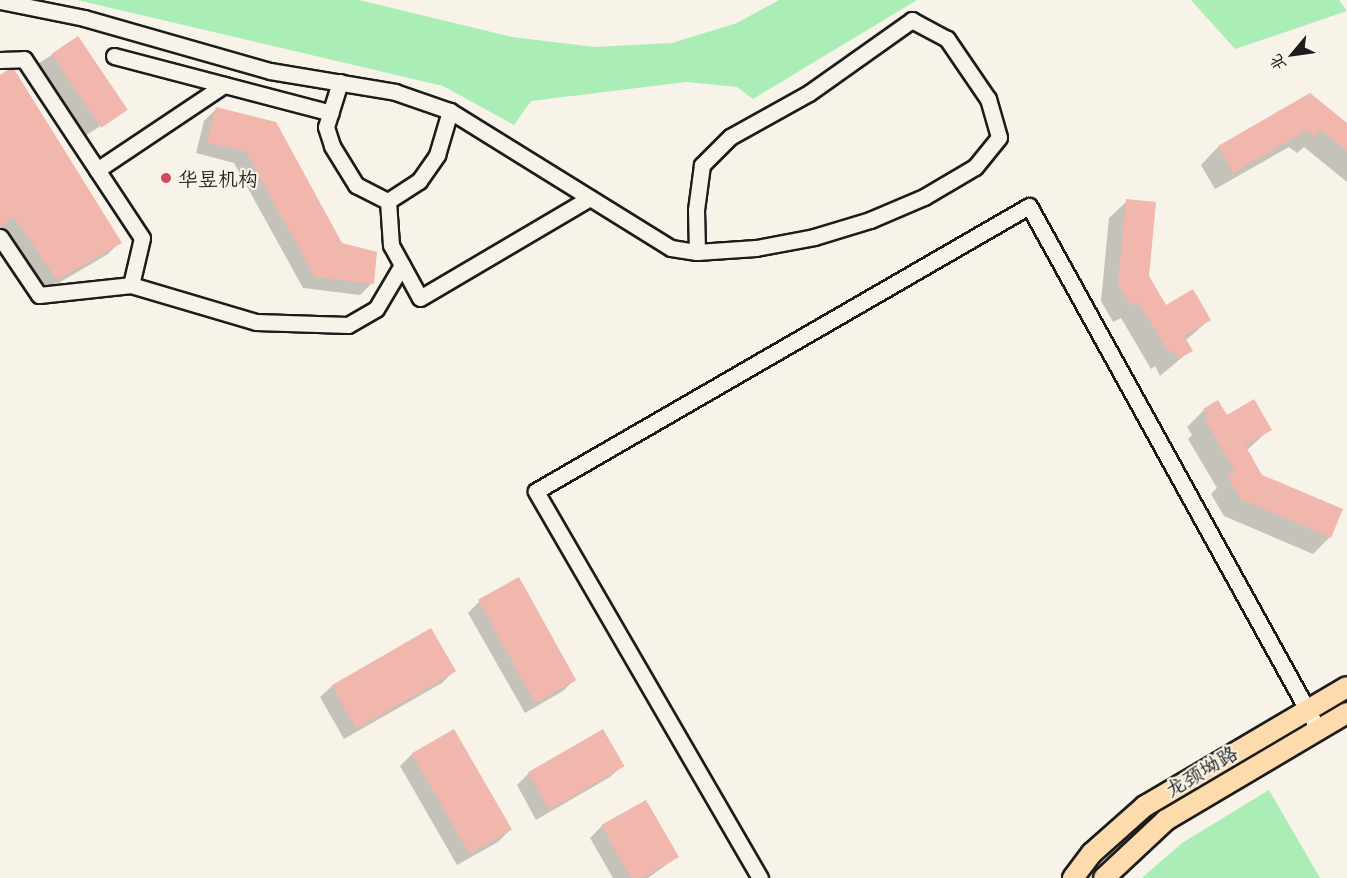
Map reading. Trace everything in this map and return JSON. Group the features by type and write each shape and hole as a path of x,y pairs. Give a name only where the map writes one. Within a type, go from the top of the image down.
{"main road":[{"name":"龙颈坳路","path":"1073,878 1092,853 1145,806 1347,687"},
{"name":"龙颈坳路","path":"1104,878 1166,820 1347,713"}],"street":[{"path":"0,1 84,18 270,71 395,92 450,111 671,248 697,252 756,248 814,237 870,220 924,197 975,167 999,138 988,99 947,39 912,20 809,93 730,136 702,165 696,210 697,252"},
{"path":"114,56 331,113"},
{"path":"0,60 24,59 142,238 131,285"},
{"path":"340,82 326,127 332,146 356,184 388,201"},
{"path":"97,170 224,85"},
{"path":"388,201 419,181 436,155 450,111"},
{"path":"388,201 391,245 420,298 590,198"},
{"path":"760,878 536,491 1029,206 1318,729"},
{"path":"0,237 39,295 131,285 256,322 348,325 376,309 402,265"}],"green space":[{"path":"77,0 359,0 512,37 594,47 672,43 737,23 779,0 917,0 753,99 737,87 686,82 531,101 514,125 443,86"},
{"path":"1191,0 1339,0 1347,11 1235,49"},
{"path":"1269,790 1320,878 1142,878 1182,843"}],"building":[{"path":"78,36 128,110 101,128 51,54"},
{"path":"9,69 14,69 122,243 57,280 14,217 0,227 0,75"},
{"path":"1310,93 1347,123 1347,151 1321,130 1315,137 1307,130 1233,173 1218,146"},
{"path":"216,107 276,122 342,243 377,252 374,284 315,277 246,152 207,142"},
{"path":"1126,199 1156,202 1149,276 1166,305 1193,289 1211,320 1184,336 1193,351 1178,359 1173,350 1169,353 1138,302 1131,306 1118,283"},
{"path":"1254,399 1272,430 1245,445 1262,475 1343,509 1331,538 1241,499 1227,476 1235,471 1205,420 1209,418 1203,409 1218,400 1227,415"},
{"path":"519,577 576,680 535,703 478,600"},
{"path":"431,628 456,671 356,729 331,686"},
{"path":"454,729 512,829 470,854 412,754"},
{"path":"603,729 624,766 549,810 528,772"},
{"path":"646,800 679,857 642,878 631,878 601,825"}],"place":[{"name":"华昱机构","path":"166,178"}]}
